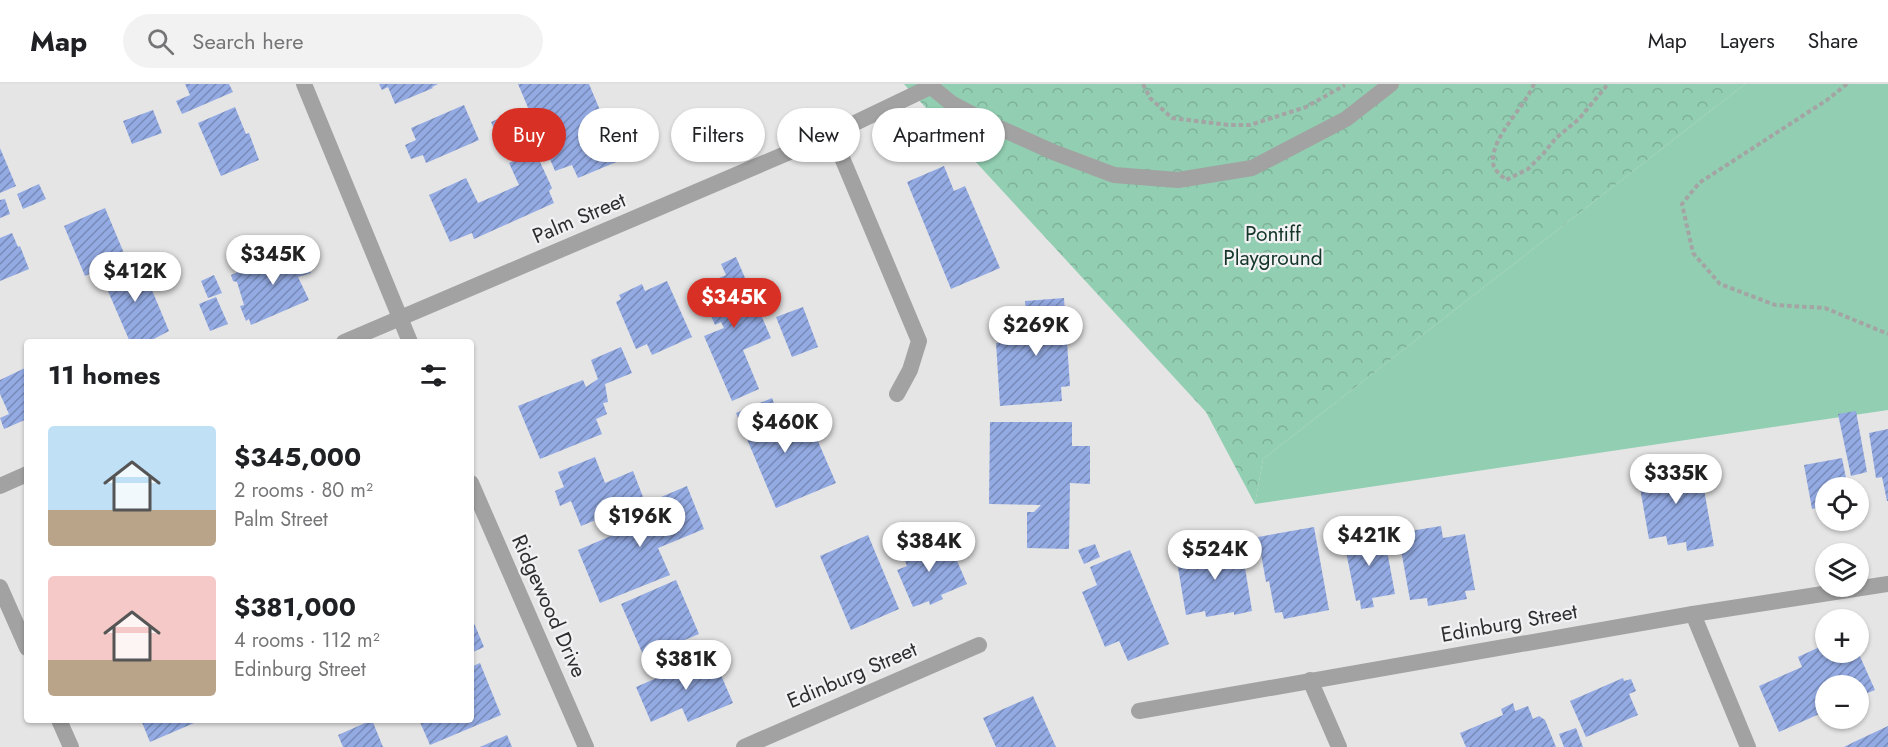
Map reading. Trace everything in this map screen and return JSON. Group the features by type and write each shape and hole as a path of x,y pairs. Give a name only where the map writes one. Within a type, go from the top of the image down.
{"street":[{"path":"304,84 409,339"},
{"path":"929,85 961,109 1053,152 1114,175 1178,180 1252,168 1346,119 1391,84"},
{"name":"Palm Street","path":"860,120 929,85"},
{"name":"Palm Street","path":"351,339 777,157"},
{"path":"843,162 919,341 910,370 897,394"},
{"path":"0,486 24,475"},
{"name":"Ridgewood Drive","path":"474,490 586,747"},
{"name":"Edinburg Street","path":"1139,711 1693,614 1888,584"},
{"path":"0,587 24,641"},
{"path":"1693,614 1748,747"},
{"name":"Edinburg Street","path":"744,747 979,645"},
{"path":"1310,680 1339,747"},
{"path":"60,723 71,747"}],"path":[{"path":"1143,84 1150,98 1172,118 1229,125 1250,125 1306,106 1347,84"},
{"path":"1534,84 1494,151 1492,164 1506,180 1528,169 1556,138 1579,119 1608,84"},
{"path":"1847,84 1827,100 1699,183 1682,204 1693,253 1720,284 1775,304 1825,308 1888,334"}],"green space":[{"name":"Pontiff Playground","path":"904,84 1745,84 1263,459 1255,504 1206,412 976,162 1005,162 1005,108 926,108"},
{"path":"1745,84 1888,84 1888,410 1255,504 1263,459"}],"building":[{"path":"185,84 229,84 233,92 182,114 176,101 190,95"},
{"path":"379,84 438,84 395,104 388,87 382,90"},
{"path":"518,84 589,84 599,108 578,108 578,162 616,162 578,178 572,165 555,171 551,162 566,162 566,108 528,108"},
{"path":"464,105 479,140 426,163 423,155 411,159 405,145 416,140 411,128"},
{"path":"235,107 246,134 249,133 259,160 221,176 198,123"},
{"path":"153,110 162,133 132,144 123,121"},
{"path":"0,148 16,186 0,193"},
{"path":"540,162 552,188 549,191 554,203 474,239 472,233 450,242 429,195 466,178 478,203 519,185 509,163"},
{"path":"944,166 954,191 965,186 1000,268 951,289 907,182"},
{"path":"39,184 46,199 23,209 17,194"},
{"path":"5,199 10,214 0,218 0,200"},
{"path":"105,208 126,258 85,276 64,226"},
{"path":"12,233 29,269 0,281 0,238"},
{"path":"299,246 311,273 298,277 309,300 251,325 249,319 246,321 240,306 244,305 237,282 233,281 231,275"},
{"path":"736,257 771,338 743,350 759,389 732,401 704,336 724,328 721,322 715,325 704,300 710,297 705,284 726,275 721,264"},
{"path":"139,259 169,331 154,339 129,339 101,275"},
{"path":"214,275 222,293 208,298 201,281"},
{"path":"667,281 692,337 652,355 647,344 636,349 616,302 621,299 619,295 642,284 645,291"},
{"path":"216,297 228,324 210,331 199,304"},
{"path":"1064,298 1070,386 1061,387 1062,401 1000,406 996,343 1028,340 1025,301"},
{"path":"803,307 818,347 792,357 776,317"},
{"path":"621,347 632,373 605,384 608,402 603,403 607,414 596,419 602,434 540,459 518,406 583,380 586,387 598,379 591,360"},
{"path":"24,368 24,420 4,429 0,418 9,414 0,394 0,380"},
{"path":"772,398 783,426 807,416 836,483 776,508 736,413"},
{"path":"1856,411 1867,472 1851,476 1838,414"},
{"path":"990,422 1072,422 1072,446 1090,446 1090,484 1070,483 1069,549 1027,548 1027,512 1034,512 1041,505 989,504"},
{"path":"1888,429 1887,501 1882,477 1876,478 1869,433"},
{"path":"595,457 605,483 633,471 643,497 616,508 618,511 581,526 571,501 560,506 555,491 564,487 558,472"},
{"path":"1842,458 1846,477 1815,477 1815,508 1812,509 1804,465"},
{"path":"1699,461 1714,546 1687,551 1686,542 1668,545 1666,536 1649,539 1637,471"},
{"path":"687,486 704,529 658,548 670,575 600,603 578,550 660,515 654,500"},
{"path":"1441,526 1443,538 1465,534 1475,590 1465,591 1467,599 1428,606 1427,598 1410,600 1398,533"},
{"path":"1314,527 1329,610 1284,619 1282,612 1275,613 1269,581 1266,582 1258,537"},
{"path":"1383,529 1395,594 1372,598 1374,607 1361,609 1360,600 1356,601 1343,537"},
{"path":"868,535 899,609 851,630 820,556"},
{"path":"919,537 928,557 951,547 967,584 941,595 943,599 930,605 929,601 913,607 897,570 907,566 899,546"},
{"path":"1241,543 1252,611 1206,617 1205,611 1186,615 1176,556"},
{"path":"1095,544 1100,557 1084,564 1078,550"},
{"path":"1130,550 1169,644 1128,661 1119,641 1105,647 1082,592 1097,585 1090,567"},
{"path":"676,580 699,634 644,657 621,604"},
{"path":"474,623 484,647 474,652"},
{"path":"1815,649 1815,663 1863,663 1868,675 1815,675 1815,716 1779,732 1759,686 1802,667 1798,657"},
{"path":"712,654 733,703 688,722 682,708 651,722 636,687"},
{"path":"480,663 501,715 430,745 420,723 474,723 474,666"},
{"path":"1869,677 1875,690 1869,692"},
{"path":"1623,678 1624,681 1631,679 1636,691 1629,694 1638,715 1586,737 1570,701"},
{"path":"1033,696 1056,747 996,747 983,718"},
{"path":"1513,703 1515,711 1528,706 1533,719 1539,716 1545,720 1556,747 1466,747 1460,733 1503,715 1501,709"},
{"path":"142,723 194,723 150,742"},
{"path":"365,723 373,723 383,747 343,747 338,735"},
{"path":"1888,726 1888,747 1844,747 1854,742"},
{"path":"1576,728 1583,747 1564,747 1559,734"},
{"path":"507,735 512,747 480,747"}]}
